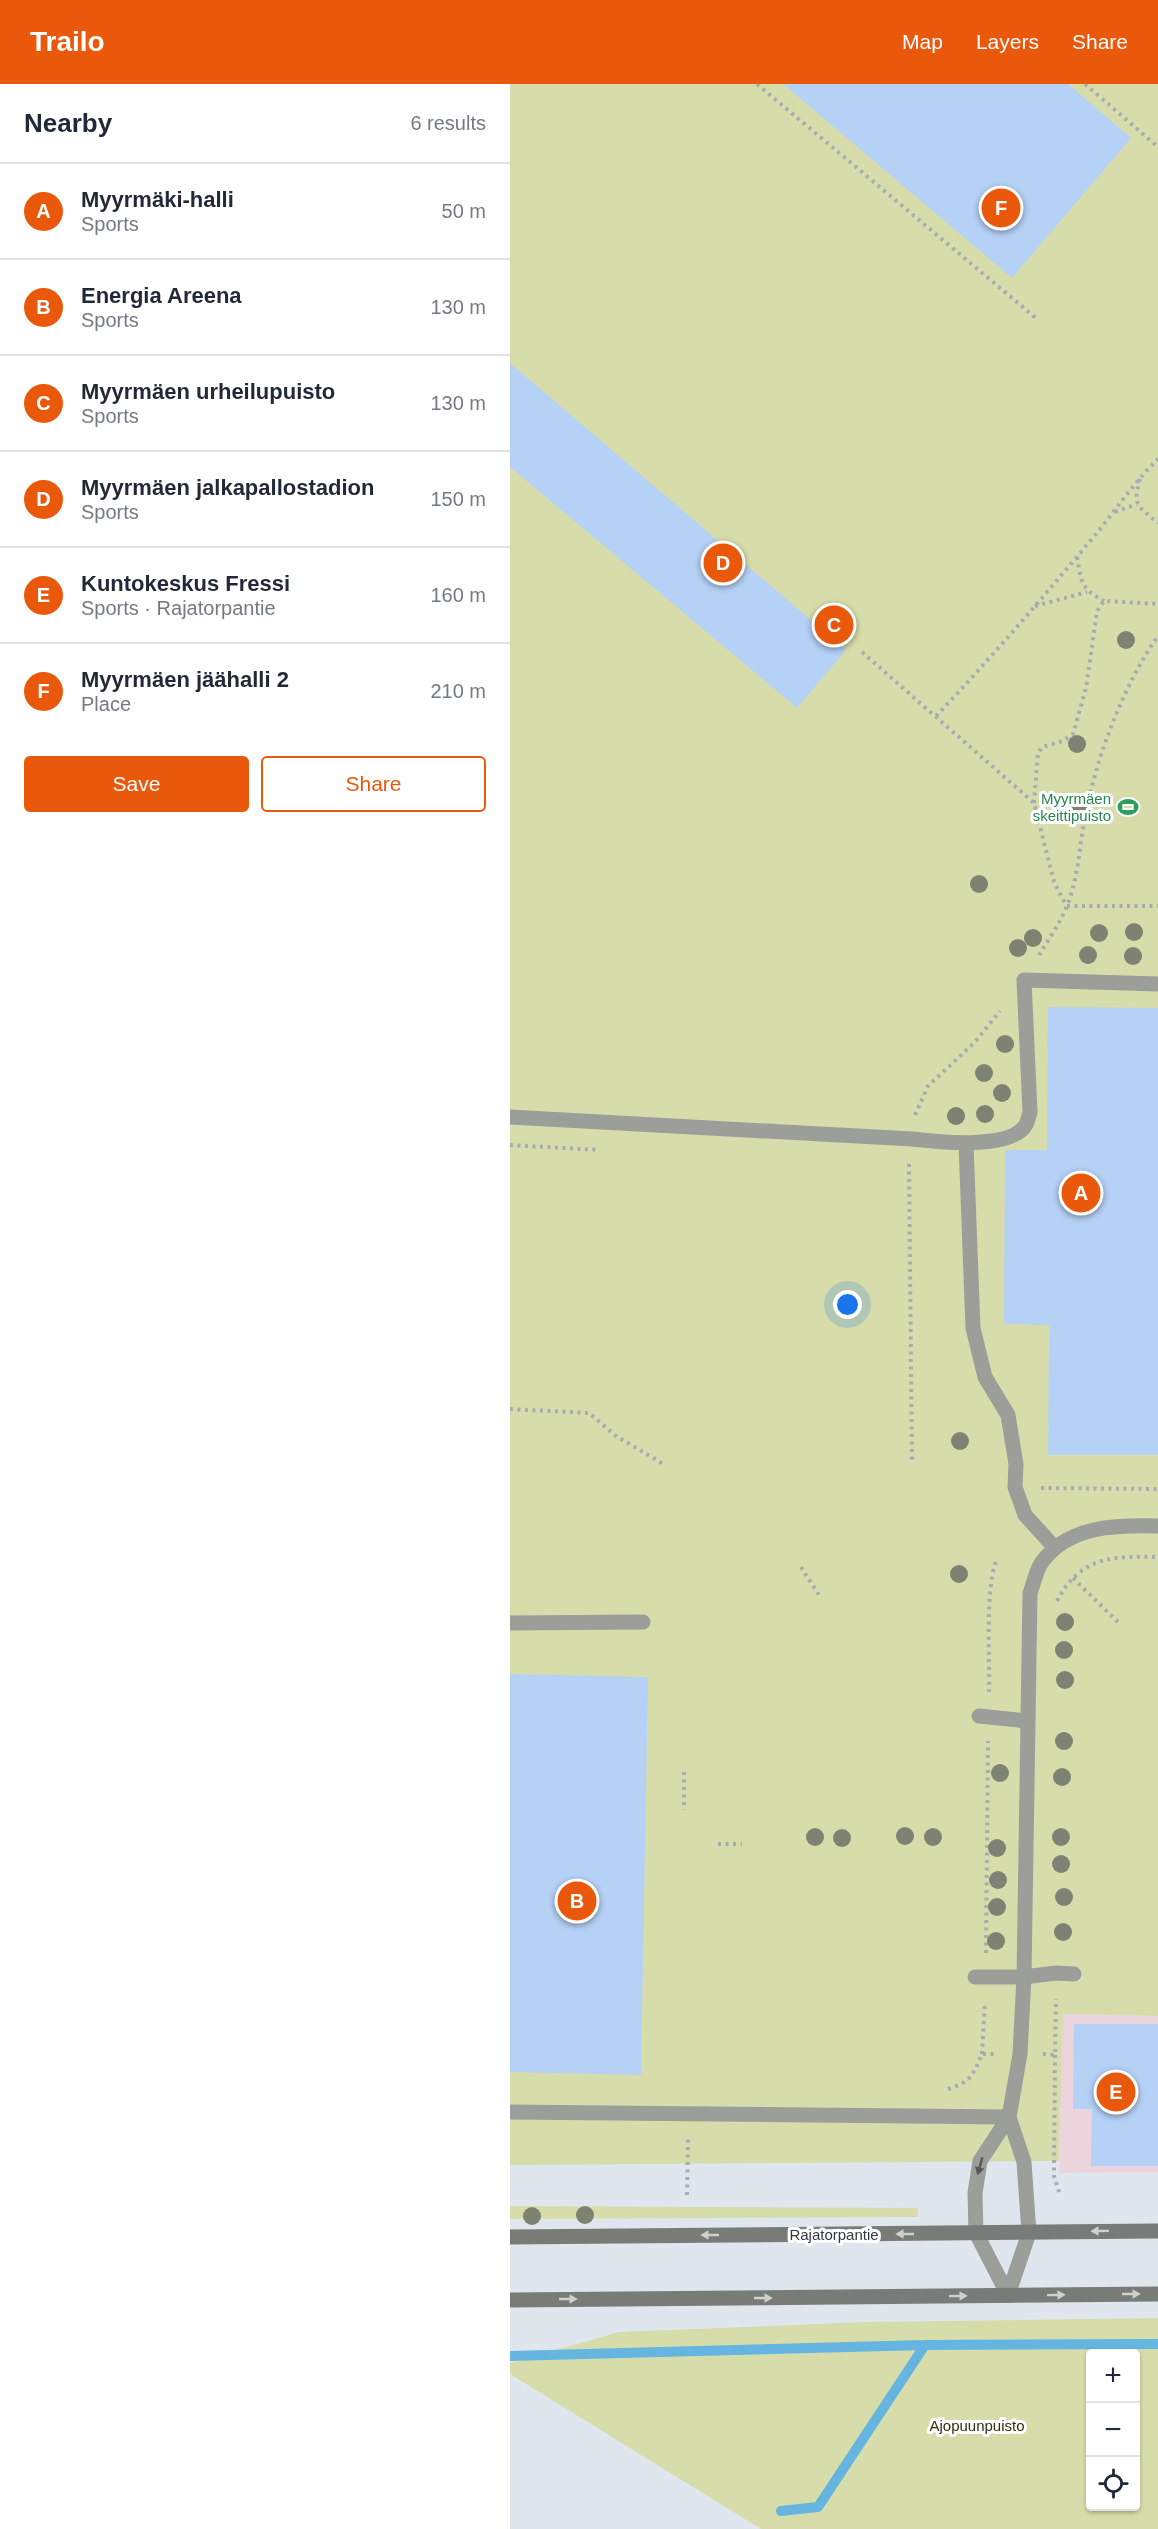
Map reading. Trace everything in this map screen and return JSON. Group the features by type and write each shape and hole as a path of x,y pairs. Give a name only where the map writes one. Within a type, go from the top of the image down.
{"main road":[{"name":"Rajatorpantie","path":"510,2237 1158,2231"},
{"path":"510,2300 1158,2294"}],"street":[{"path":"510,1116 966,1144 1014,1135 1025,1126 1030,1112 1024,980 1158,984"},
{"path":"966,1144 974,1328 986,1377 1008,1415 1016,1464 1015,1487 1025,1515 1055,1548"},
{"path":"1008,2295 976,2233 975,2193 980,2161 1009,2117 1020,2054 1024,1977 1030,1593 1041,1563 1055,1548 1082,1532 1116,1525 1158,1526"},
{"path":"510,1623 643,1622"},
{"path":"984,1716 1027,1721"},
{"path":"981,1977 1074,1974"},
{"path":"510,2112 1009,2117"},
{"path":"1008,2295 1029,2233 1024,2162 1009,2117"}],"path":[{"path":"757,84 1037,319"},
{"path":"1085,84 1158,147"},
{"path":"936,716 1034,606 1114,513 1141,476 1158,459"},
{"path":"1141,476 1135,499 1137,504 1158,523"},
{"path":"1114,513 1137,504"},
{"path":"1077,556 1087,592"},
{"path":"1034,606 1087,592 1104,601 1158,604"},
{"path":"1067,906 1054,882 1034,803 1038,753 1041,747 1063,741 1073,734 1086,688 1097,611 1104,601"},
{"path":"912,1464 909,1166 915,1115 928,1086 975,1042 1024,980 1067,906 1077,874 1089,800 1111,728 1140,664 1158,636"},
{"path":"862,652 1034,803"},
{"path":"1067,906 1158,906"},
{"path":"510,1410 589,1413 616,1436 665,1465"},
{"path":"1040,1488 1158,1489"},
{"path":"1055,1604 1063,1588 1089,1564 1112,1558 1158,1557"},
{"path":"940,2091 959,2086 972,2077 982,2054 984,1716 992,1572 996,1561"},
{"path":"801,1567 819,1594"},
{"path":"1073,1578 1118,1622"},
{"path":"684,1772 684,1810"},
{"path":"718,1844 742,1844"},
{"path":"1056,1973 1054,2176 1060,2195"},
{"path":"982,2054 1055,2055"}],"shaded area":[{"path":"1063,2014 1158,2016 1158,2172 1059,2173"}],"green space":[{"path":"510,84 1158,84 1158,2016 1063,2014 1059,2161 510,2165"},
{"path":"510,2206 918,2208 918,2217 510,2219"},
{"name":"Ajopuunpuisto","path":"1158,2318 1158,2529 761,2529 510,2374 510,2363 619,2332 866,2322"}],"building":[{"path":"783,84 1068,84 1131,138 1012,278"},
{"path":"510,363 846,650 797,708 510,467"},
{"path":"1048,1007 1158,1008 1158,1455 1048,1455 1049,1325 1004,1324 1005,1150 1047,1150"},
{"path":"510,1674 648,1677 641,2075 510,2072"},
{"path":"1074,2024 1158,2024 1158,2166 1091,2166 1092,2109 1073,2109"}],"waterway":[{"path":"510,2356 925,2345 1158,2344"},
{"path":"781,2511 818,2507 925,2345"}],"place":[{"name":"Myyrmäen jäähalli 2","path":"1001,208"},
{"name":"Myyrmäen jalkapallostadion","path":"723,563"},
{"name":"Myyrmäen urheilupuisto","path":"834,625"},
{"name":"Myyrmäen skeittipuisto","path":"1128,807"},
{"name":"Myyrmäki-halli","path":"1081,1193"},
{"name":"Energia Areena","path":"577,1901"},
{"name":"Kuntokeskus Fressi","path":"1116,2092"}]}
